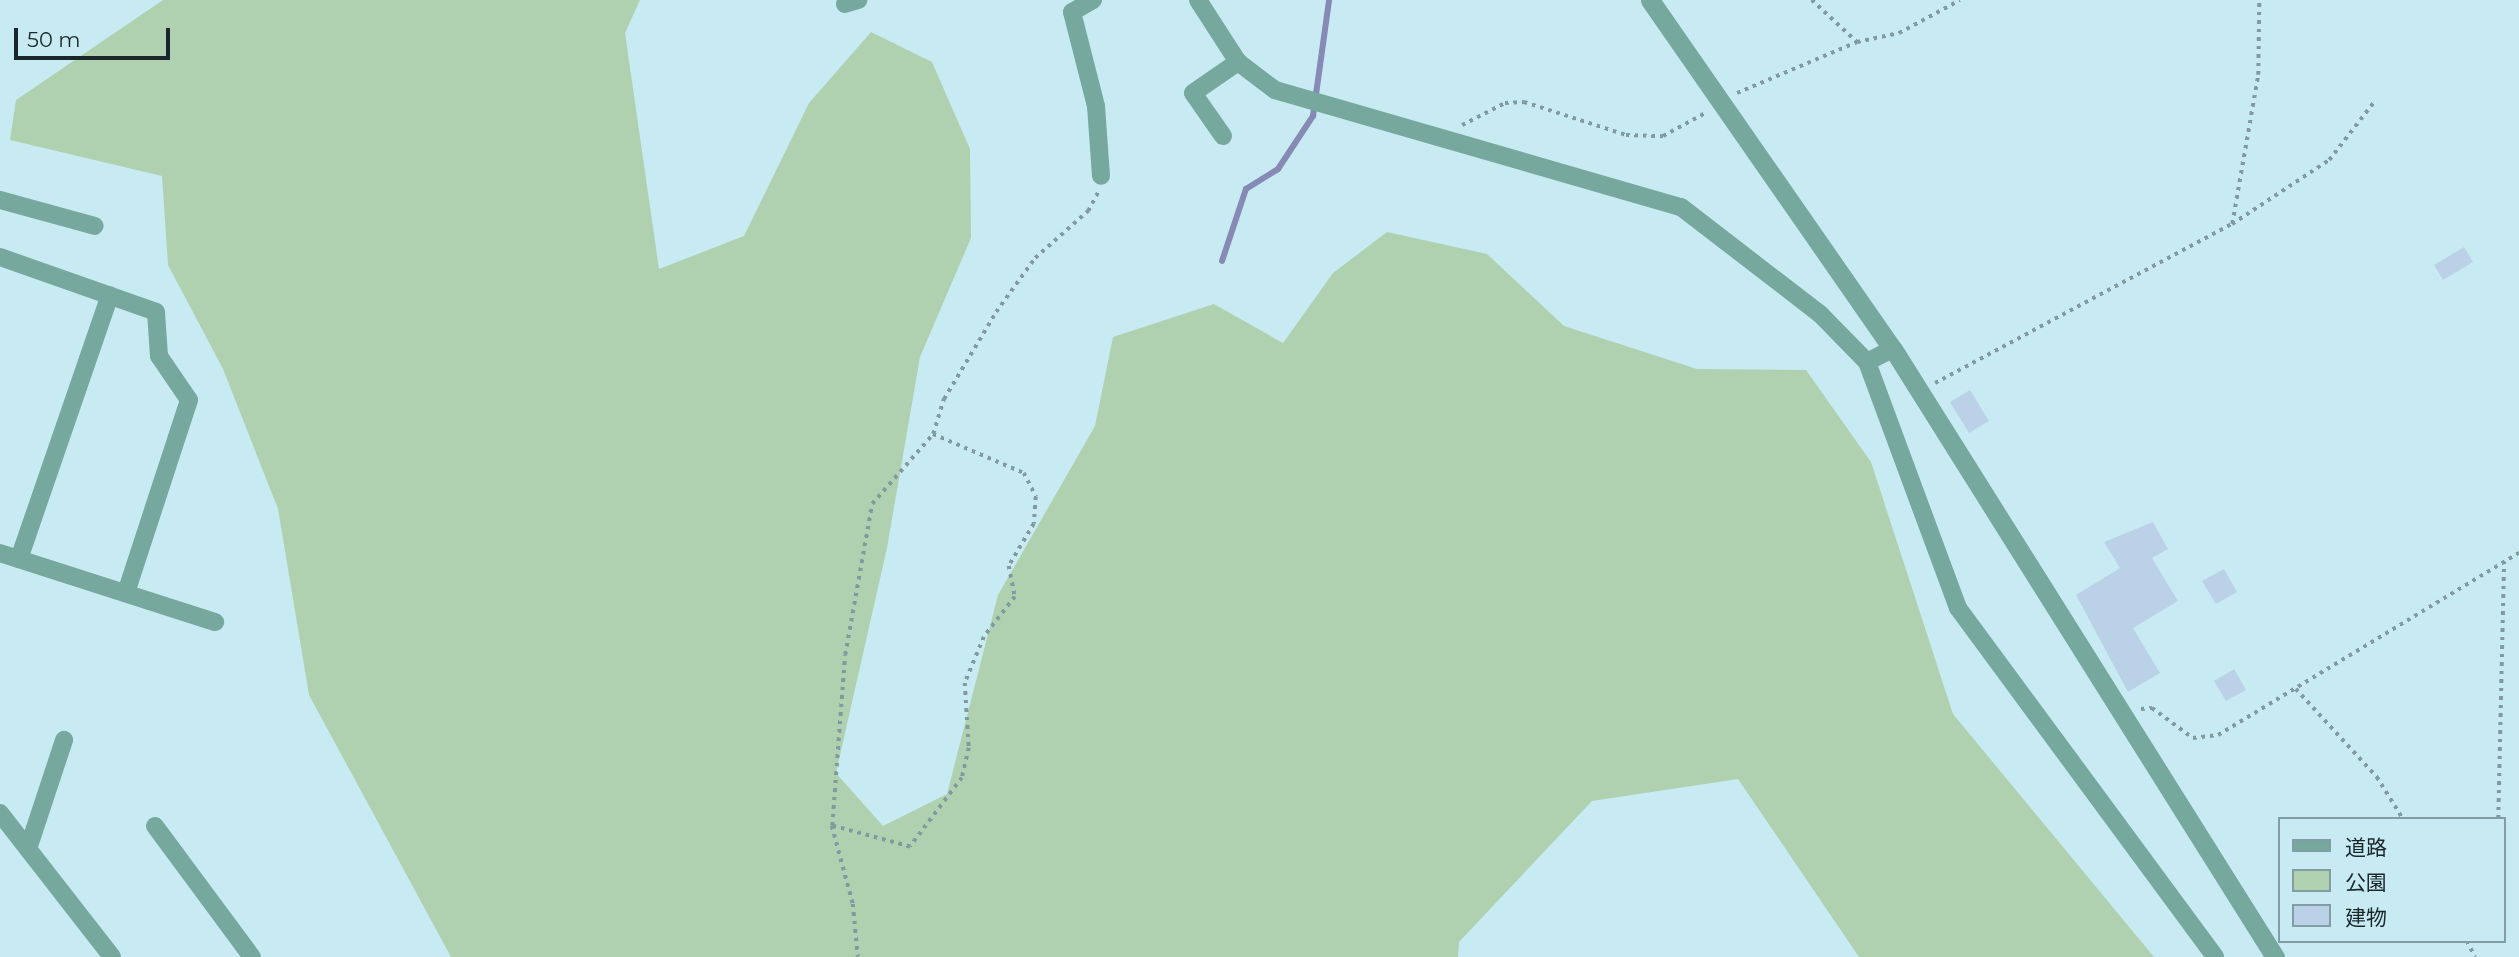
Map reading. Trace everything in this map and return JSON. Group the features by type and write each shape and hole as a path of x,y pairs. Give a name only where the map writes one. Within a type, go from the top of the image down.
{"street":[{"path":"1093,0 1072,12 1096,106 1101,176"},
{"path":"1198,0 1238,62 1275,90 1316,107 1681,208 1821,315 1867,362 1958,608 2216,957"},
{"path":"1650,0 1893,349 2275,957"},
{"path":"1223,136 1193,93 1238,62"},
{"path":"0,200 95,226"},
{"path":"0,257 156,312 159,356 189,400 126,593"},
{"path":"19,559 110,295"},
{"path":"1867,362 1893,349"},
{"path":"0,554 215,622"},
{"path":"28,849 64,740"},
{"path":"0,813 111,957"},
{"path":"155,826 252,957"}],"path":[{"path":"1812,0 1857,42"},
{"path":"2232,224 2258,75 2259,0"},
{"path":"1919,391 2232,224 2329,160 2374,102"},
{"path":"858,957 853,904 832,826 845,655 861,544 872,504 933,434 944,399 996,312 1035,258 1088,211 1101,176"},
{"path":"832,826 909,847 936,820 962,778 969,748 965,683 971,662 1015,597 1009,566 1034,524 1032,481 933,434"},
{"path":"2123,718 2152,708 2179,732 2203,738 2295,688 2519,553"},
{"path":"2498,817 2504,562"},
{"path":"2295,688 2377,777 2402,817"}],"green space":[{"path":"163,0 640,0 625,33 659,269 744,236 809,103 871,32 932,62 970,149 971,238 920,357 887,548 836,773 883,826 947,794 998,595 1095,426 1113,337 1214,304 1283,343 1333,273 1387,232 1487,254 1564,326 1697,369 1806,370 1871,462 1953,714 2154,957 1859,957 1738,779 1592,801 1459,942 1458,957 451,957 309,695 278,509 223,369 168,265 162,176 10,140 16,100"}],"building":[{"path":"2464,247 2473,262 2443,280 2434,265"},
{"path":"1970,390 1989,421 1969,433 1950,402"},
{"path":"2153,522 2168,549 2152,558 2178,601 2133,628 2160,673 2128,692 2076,595 2120,568 2104,542"},
{"path":"2224,569 2237,592 2216,604 2202,581"},
{"path":"2234,669 2246,690 2226,701 2214,681"}],"waterway":[{"path":"1222,261 1246,189 1278,169 1313,116 1329,0"}]}
